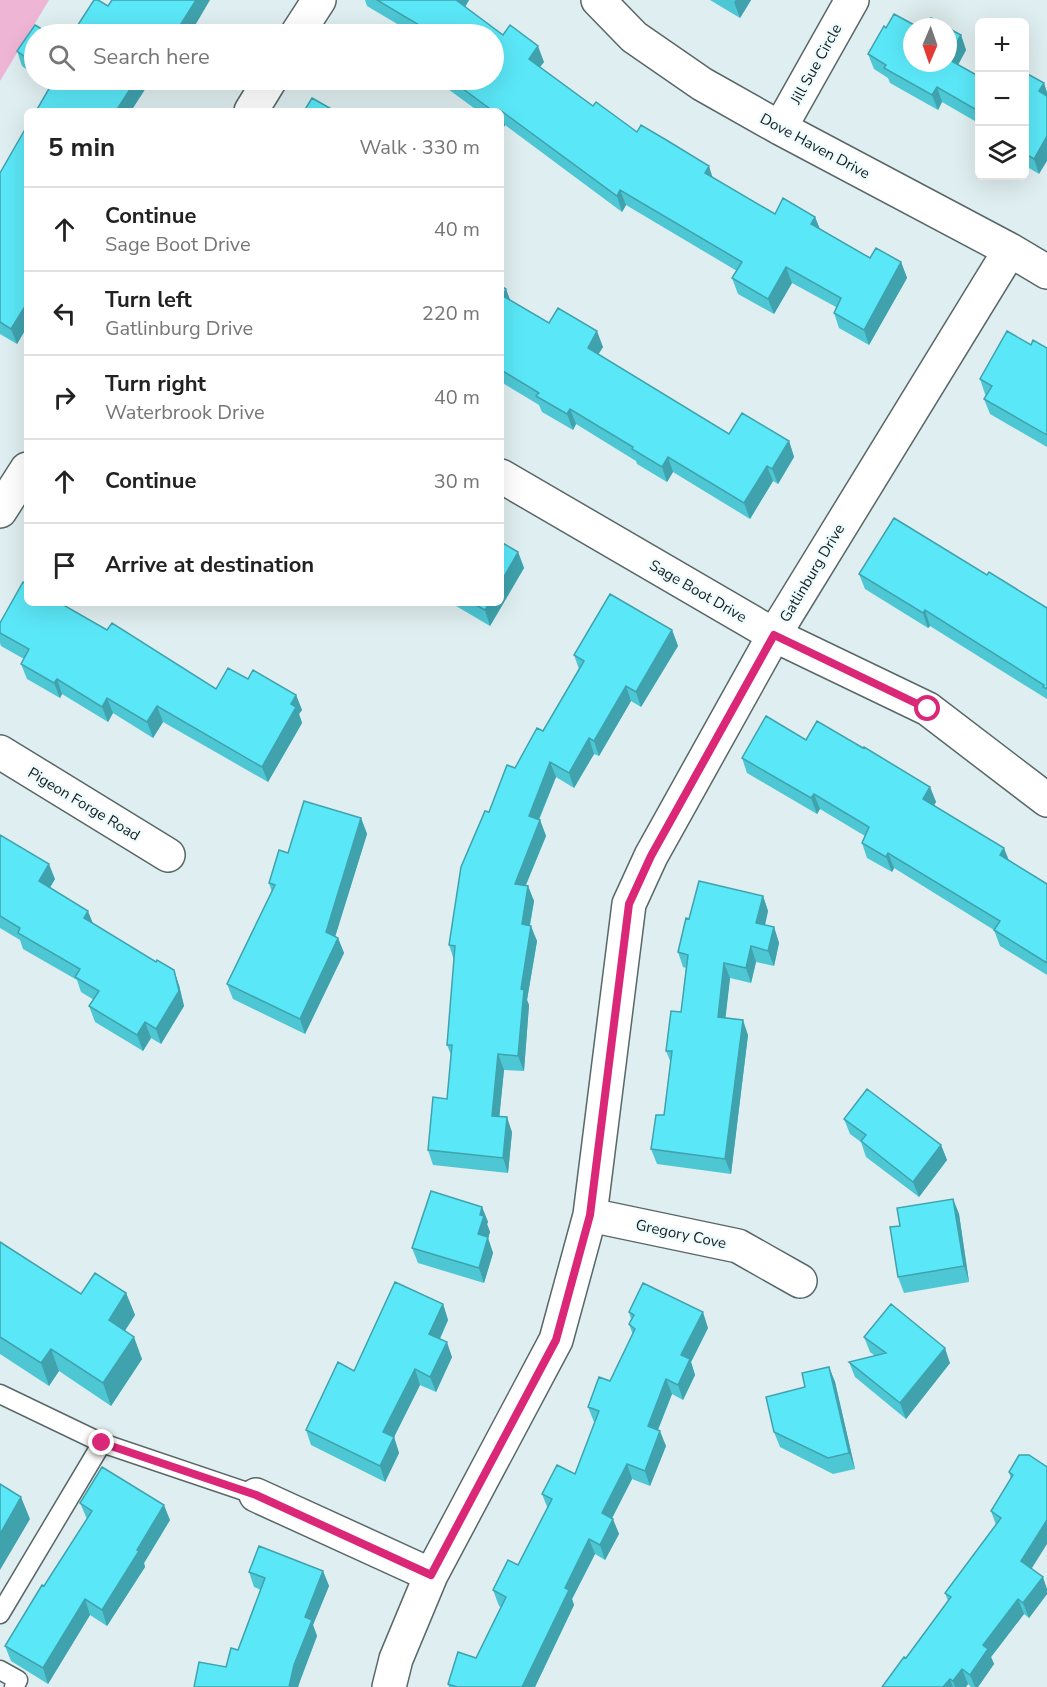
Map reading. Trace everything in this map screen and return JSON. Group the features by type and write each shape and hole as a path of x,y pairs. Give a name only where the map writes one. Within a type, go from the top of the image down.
{"street":[{"path":"303,24 319,0"},
{"name":"Dove Haven Drive","path":"598,0 634,37 702,84 1047,272"},
{"name":"Jill Sue Circle","path":"780,128 852,0"},
{"path":"253,108 264,90"},
{"name":"Gatlinburg Drive","path":"389,1687 396,1659 431,1575 556,1340 590,1215 629,904 651,856 774,635 1010,250"},
{"path":"0,512 24,474"},
{"name":"Sage Boot Drive","path":"504,478 774,635 928,709 1047,800"},
{"name":"Pigeon Forge Road","path":"0,752 168,855"},
{"name":"Gregory Cove","path":"590,1215 738,1246 800,1281"},
{"path":"256,1495 431,1575"}],"lane":[{"path":"0,1395 102,1443 256,1495"},
{"path":"0,1614 102,1443"},
{"path":"0,1670 18,1680 14,1687"}],"shaded area":[{"path":"0,0 49,0 34,24 24,24 24,41 0,81"}],"building":[{"path":"94,0 108,6 112,0 196,0 181,24 78,24"},
{"path":"377,0 456,0 488,24 417,24"},
{"path":"894,14 903,19 903,72 957,72 957,64 975,74 975,109 937,87 932,95 884,68 886,65 868,54 884,26 886,28"},
{"path":"510,25 538,46 529,59 593,106 596,102 637,132 641,125 668,141 709,166 705,173 775,214 783,198 815,217 811,224 870,258 876,248 901,262 864,330 834,313 841,298 786,267 768,299 732,278 742,262 620,190 617,196 504,113 504,108 489,108 465,90 504,90 504,34"},
{"path":"24,41 24,56 17,51"},
{"path":"1029,75 1044,83 1039,91 1047,96 1047,136 1034,159 1029,156"},
{"path":"48,90 130,90 118,108 38,108"},
{"path":"312,98 330,108 306,108"},
{"path":"24,131 24,308 11,329 0,322 0,173"},
{"path":"504,297 549,323 558,308 597,331 588,348 729,434 742,413 789,441 772,469 767,466 744,503 668,457 662,467 570,409 567,414 536,396 539,393 504,372"},
{"path":"1007,331 1031,345 1033,340 1047,348 1047,435 984,399 992,386 980,379"},
{"path":"894,518 987,575 989,572 1047,608 1047,689 925,610 923,613 859,574"},
{"path":"504,544 518,552 504,577"},
{"path":"23,582 24,606 65,606 107,630 112,623 216,689 228,668 248,679 253,670 296,695 291,704 296,707 262,767 157,706 147,722 107,698 102,707 57,679 54,683 21,664 29,649 0,633 0,623"},
{"path":"610,594 672,630 636,692 626,686 594,741 589,738 569,773 550,762 529,816 540,820 515,884 528,886 522,924 531,926 521,989 524,990 518,1056 498,1054 492,1116 507,1117 503,1158 428,1150 433,1097 447,1099 452,1045 447,1045 455,946 449,945 461,867 485,811 489,812 507,765 515,768 537,728 543,731 584,661 574,655"},
{"path":"766,716 806,740 817,721 864,747 930,787 923,799 1004,848 1000,855 1047,884 1047,963 994,930 1000,921 888,853 886,857 862,843 869,827 814,794 811,798 742,758"},
{"path":"304,801 361,818 326,932 338,938 300,1019 227,984 275,885 269,883 279,850 288,853"},
{"path":"0,835 49,864 39,881 88,911 84,918 156,962 157,960 174,970 179,991 156,1029 145,1022 137,1035 89,1006 99,991 75,977 80,969 18,933 20,928 0,916"},
{"path":"699,881 763,896 756,923 774,927 768,951 751,946 746,968 724,963 718,1017 743,1020 725,1159 651,1149 656,1115 664,1115 672,1051 666,1051 671,1011 681,1012 688,955 678,952 686,918 689,919"},
{"path":"867,1089 941,1145 913,1182 861,1141 866,1135 844,1119"},
{"path":"431,1191 482,1207 480,1215 484,1216 478,1234 488,1237 479,1268 412,1248"},
{"path":"953,1199 964,1266 898,1277 890,1227 900,1226 897,1208"},
{"path":"0,1242 81,1294 95,1273 126,1293 109,1320 134,1337 103,1383 51,1349 41,1363 0,1337"},
{"path":"395,1282 443,1304 429,1334 447,1342 430,1377 415,1369 383,1432 394,1437 380,1466 306,1430 338,1362 354,1371"},
{"path":"643,1283 703,1312 681,1355 690,1359 678,1385 666,1379 648,1426 660,1431 645,1471 627,1464 602,1513 613,1519 600,1545 589,1539 565,1588 569,1590 522,1687 457,1687 448,1684 458,1652 476,1658 506,1597 493,1590 508,1560 518,1565 552,1499 542,1494 557,1465 575,1474 599,1411 588,1407 599,1377 610,1381 635,1329 629,1324 634,1315 629,1312"},
{"path":"891,1304 945,1348 900,1403 849,1362 886,1353 864,1337"},
{"path":"829,1367 849,1453 828,1458 774,1432 766,1397 805,1387 802,1373"},
{"path":"1019,1455 1029,1455 1047,1467 1047,1520 1021,1561 1043,1577 1023,1603 1018,1599 983,1645 988,1649 970,1675 962,1669 953,1681 950,1679 943,1687 882,1687 951,1597 945,1593 1001,1518 991,1511 1013,1475 1009,1472"},
{"path":"102,1467 164,1505 137,1550 139,1551 102,1610 85,1599 43,1668 5,1646 42,1585 44,1586 92,1511 80,1503"},
{"path":"0,1484 21,1497 0,1534"},
{"path":"259,1546 323,1571 305,1617 312,1620 294,1665 289,1687 194,1687 199,1662 226,1667 231,1648 238,1650 265,1578 249,1572"}],"route":[{"path":"102,1443 256,1495 431,1575 556,1340 590,1215 629,904 651,856 774,635 928,709"}]}
